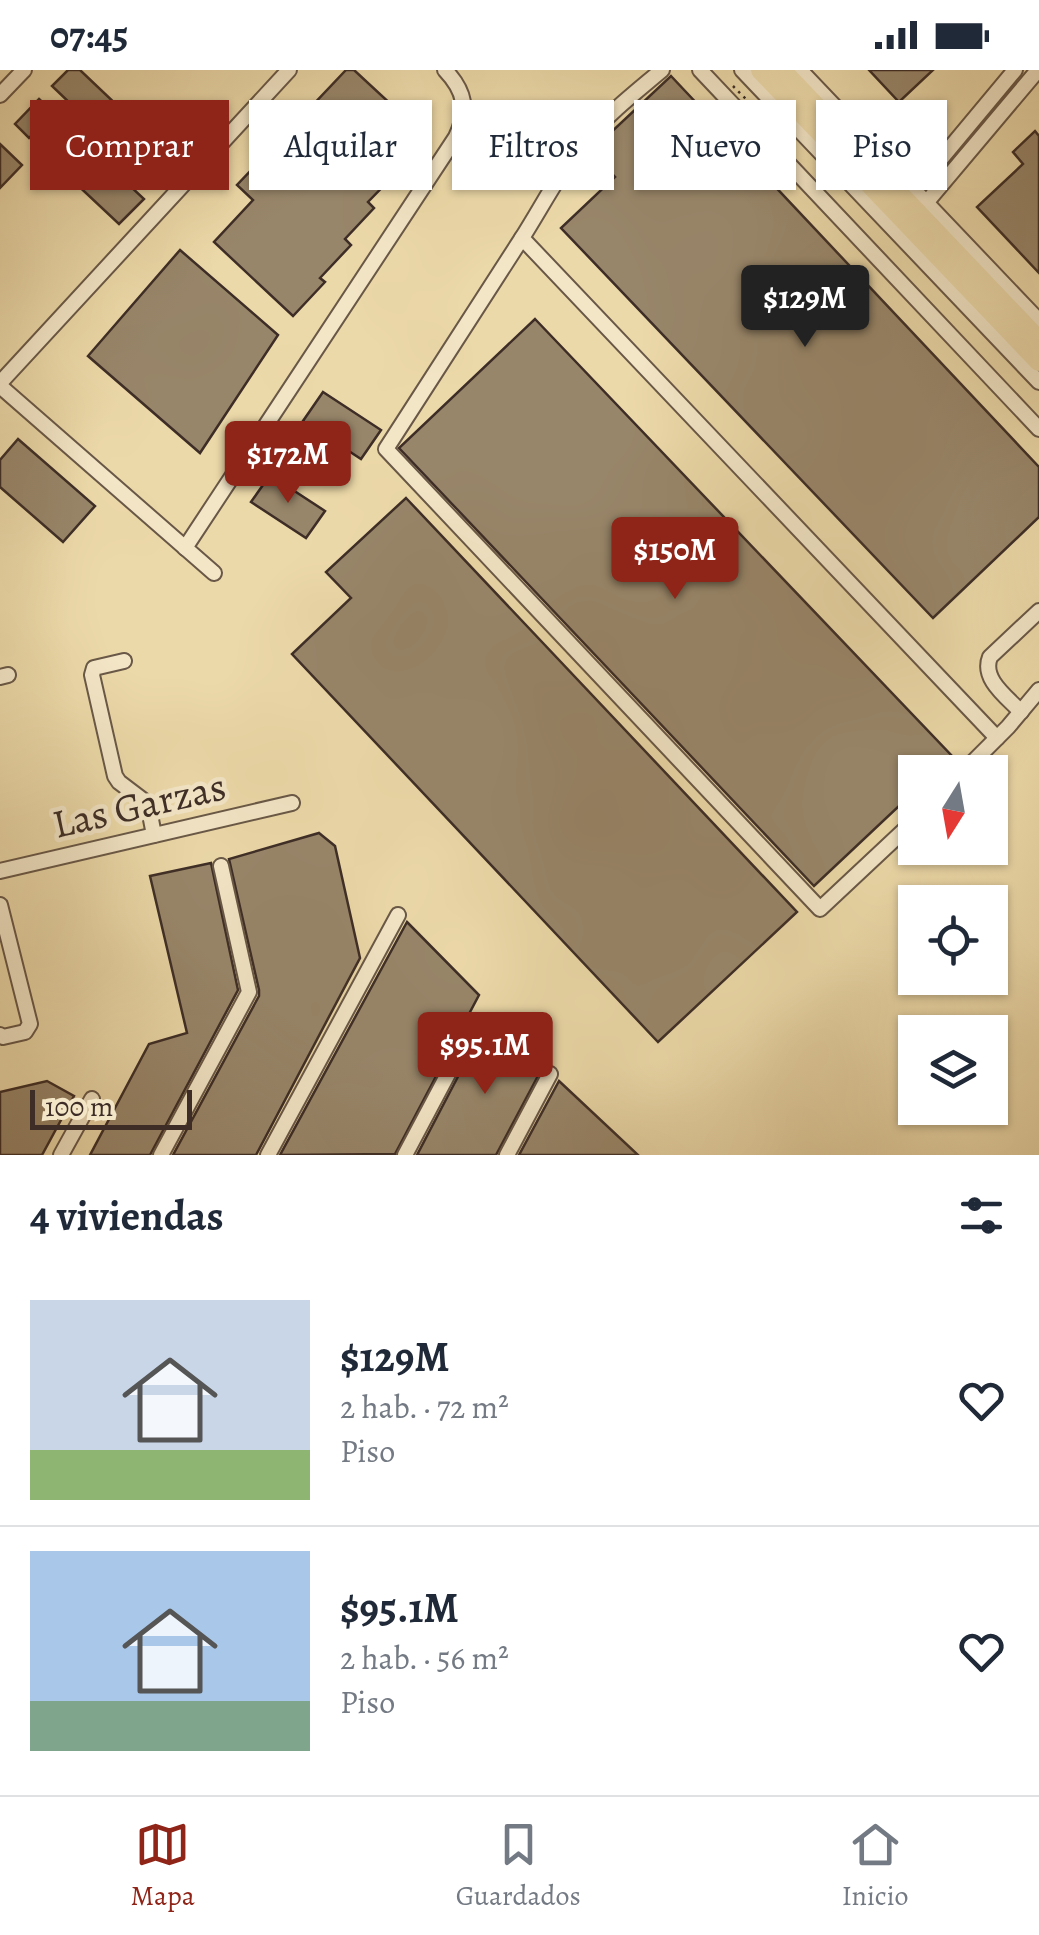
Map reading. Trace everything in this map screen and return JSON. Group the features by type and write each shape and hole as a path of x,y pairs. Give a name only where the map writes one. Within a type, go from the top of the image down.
{"highway":[{"path":"761,70 1039,362"},
{"path":"780,70 1039,341"}],"street":[{"path":"0,94 24,70"},
{"path":"214,573 0,385 290,70"},
{"path":"186,548 456,137 464,115 464,98 444,70"},
{"path":"662,70 609,115 580,147 386,449 820,909 898,836"},
{"path":"700,70 1039,429"},
{"path":"742,70 1039,382"},
{"path":"800,70 829,100"},
{"path":"947,152 1015,70"},
{"path":"926,203 1038,70"},
{"path":"915,190 1039,321"},
{"path":"522,238 998,738"},
{"path":"1020,712 990,679 986,666 990,657 1039,611"},
{"path":"124,661 94,668 92,674 115,776 148,804 154,835"},
{"path":"980,755 1039,690"},
{"name":"Las Garzas","path":"0,871 292,803"},
{"path":"162,1155 249,992 221,866"},
{"path":"0,906 30,1024 26,1032 0,1035"},
{"path":"268,1155 398,915"},
{"path":"405,1155 475,1023"},
{"path":"508,1155 550,1074"},
{"path":"61,1155 92,1098"}],"path":[{"path":"731,83 747,100"}],"building":[{"path":"68,70 80,70 112,100 67,100 52,86"},
{"path":"346,70 354,70 386,100 318,100"},
{"path":"869,70 933,70 901,100"},
{"path":"671,76 694,100 645,100"},
{"path":"30,108 29,138 15,124"},
{"path":"634,111 634,190 778,190 1039,467 1039,517 933,618 561,228 601,190 614,190 614,129"},
{"path":"1035,131 1039,136 1039,273 977,207 1023,164 1013,152"},
{"path":"0,144 22,165 0,188"},
{"path":"249,172 249,190 380,190 368,202 374,208 345,239 351,245 320,278 325,282 293,316 214,242 253,200 237,185"},
{"path":"83,190 134,190 144,199 119,224"},
{"path":"180,250 278,335 200,453 88,356"},
{"path":"535,319 951,755 898,755 898,807 814,886 399,448"},
{"path":"323,392 381,430 361,459 303,421"},
{"path":"18,439 95,506 63,542 0,487 0,460"},
{"path":"270,475 325,511 306,538 251,502"},
{"path":"406,498 797,912 658,1042 292,654 351,598 326,572"},
{"path":"319,833 335,846 360,958 256,1155 173,1155 259,996 229,859"},
{"path":"211,863 238,990 150,1155 90,1155 149,1044 187,1033 150,876"},
{"path":"407,922 479,995 395,1154 280,1155"},
{"path":"486,1023 548,1057 496,1155 417,1155"},
{"path":"47,1081 74,1096 42,1155 0,1155 0,1092"},
{"path":"559,1081 638,1155 519,1155"}]}
